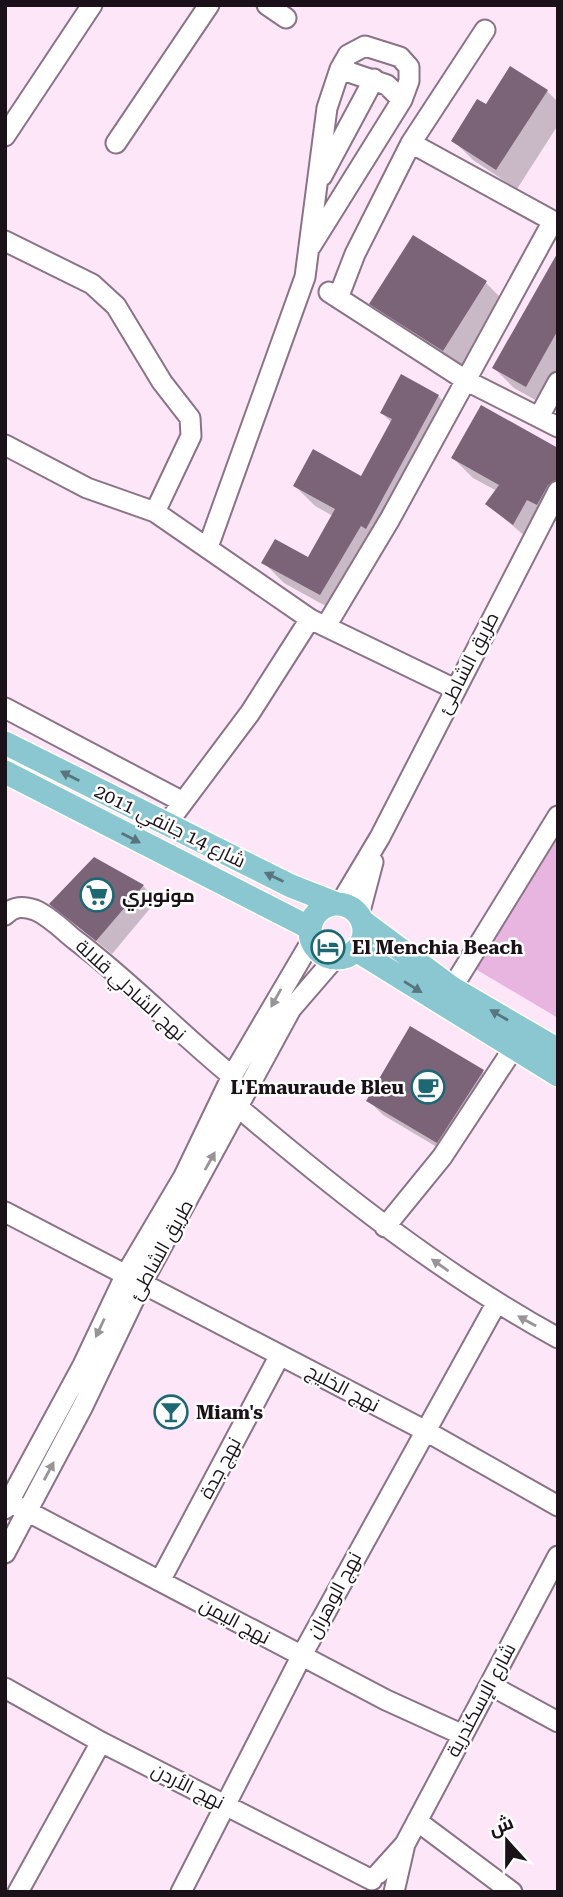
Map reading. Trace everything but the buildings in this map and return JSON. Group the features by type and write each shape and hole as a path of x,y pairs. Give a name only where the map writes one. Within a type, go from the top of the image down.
{"main road":[{"name":"شارع 14 جانفي 2011","path":"5,743 291,886 350,911 452,988 558,1050"},
{"name":"شارع 14 جانفي 2011","path":"5,772 311,934"},
{"path":"345,954 362,942 350,911 316,914 311,934 317,949 345,954 558,1075"}],"street":[{"path":"8,126 92,5"},
{"path":"116,143 209,5"},
{"path":"267,5 286,18"},
{"path":"485,30 411,143 333,295 467,381 558,427"},
{"path":"208,547 305,276 327,108 340,69 348,55 365,46 400,57 409,67 409,81 402,100 309,249"},
{"path":"340,69 387,85 402,100"},
{"path":"316,186 374,79"},
{"path":"166,825 318,623 467,381 556,217 411,143"},
{"path":"5,242 92,284 116,306 162,383 190,418 191,436 155,512"},
{"path":"539,416 558,382"},
{"path":"5,445 87,488 155,512 318,623 455,688"},
{"name":"طريق الشاطئ","path":"350,911 380,837 558,491"},
{"path":"5,708 183,802"},
{"path":"452,988 558,816"},
{"name":"نهج الشادلي قلالة","path":"5,915 15,908 42,915 106,963 189,1041 232,1076"},
{"name":"طريق الشاطئ","path":"5,1553 28,1512 134,1279 232,1076 311,934"},
{"name":"طريق الشاطئ","path":"7,1504 83,1365 239,1107 291,1009 345,954"},
{"path":"385,1227 442,1157 513,1049"},
{"path":"239,1107 311,1169 385,1227 496,1304 558,1338"},
{"name":"نهج الخليج","path":"5,1212 424,1430 558,1506"},
{"name":"نهج الوهران","path":"181,1892 302,1656 424,1430 496,1304"},
{"name":"نهج جدة","path":"160,1581 280,1355"},
{"name":"نهج اليمن","path":"7,1504 28,1512 386,1700 463,1735"},
{"name":"شارع الإسكندرية","path":"379,1886 405,1844 558,1556"},
{"path":"489,1685 558,1722"},
{"name":"نهج الأردن","path":"5,1688 101,1742 379,1886"},
{"path":"18,1892 101,1742"},
{"path":"417,1821 512,1892"}],"shaded area":[{"path":"558,835 558,1018 472,967"}],"place":[{"name":"مونوبري","path":"97,895"},
{"name":"El Menchia Beach","path":"328,947"},
{"name":"L'Emauraude Bleu","path":"428,1087"},
{"name":"Miam's","path":"171,1412"}]}
